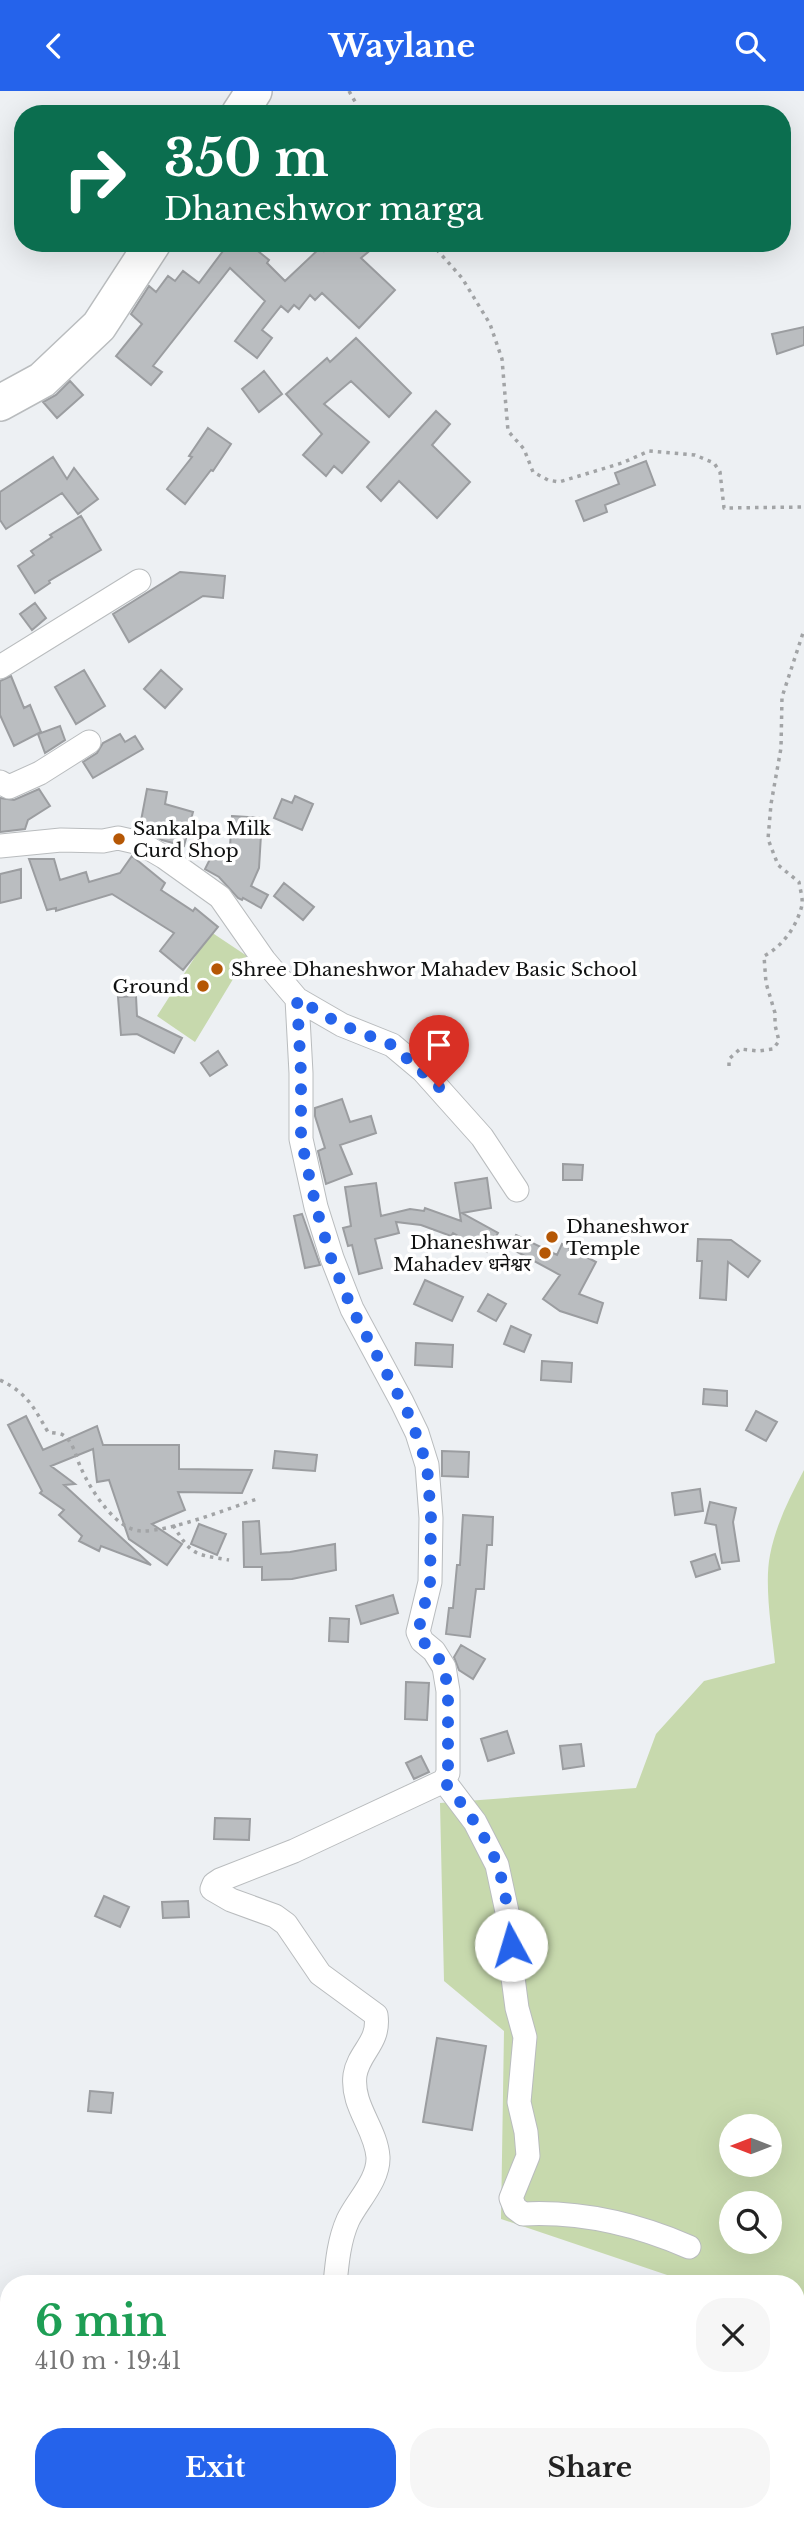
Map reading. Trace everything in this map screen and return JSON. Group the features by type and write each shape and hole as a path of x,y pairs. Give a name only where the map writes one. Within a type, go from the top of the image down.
{"main road":[{"path":"0,403 42,380 99,326 147,252"}],"street":[{"path":"0,667 139,581"},
{"path":"0,782 9,787 40,773 89,742"},
{"path":"0,846 118,838 140,843 164,857 220,897 264,960 297,999 342,1025 392,1045 423,1071 482,1137 517,1190"},
{"path":"297,999 301,1139 316,1207 331,1258 352,1309 407,1412 427,1465 431,1518 430,1582 418,1632 422,1641 434,1651 444,1667 448,1691 448,1773 444,1781 294,1851 220,1880 212,1889 231,1900 275,1916 286,1924 320,1974 376,2015 378,2027 372,2044 357,2066 355,2078 360,2111 374,2141 378,2157 376,2170 348,2220 342,2238 336,2275"},
{"path":"444,1781 475,1822 497,1865 509,1921 517,2008 525,2038 519,2102 526,2132 527,2157 511,2197 515,2208 523,2214 608,2219 650,2230 689,2247"}],"path":[{"path":"439,252 462,278 490,324 502,359 508,431 524,449 533,471 548,480 559,482 622,463 649,451 695,455 714,463 720,472 724,508 804,507"},
{"path":"729,1066 729,1059 740,1049 773,1049 779,1041 775,1013 766,983 764,956 777,949 787,938 803,903 799,882 778,865 768,839 781,748 782,697 804,630"},
{"path":"0,1380 18,1389 28,1398 48,1432 63,1435 72,1446 81,1469 100,1502 122,1524 141,1531 173,1525 257,1499"},
{"path":"173,1525 186,1547 197,1555 229,1560"}],"green space":[{"name":"Ground","path":"211,932 247,956 195,1042 157,1016"},
{"path":"804,1470 804,2275 667,2275 501,2219 504,2031 444,1981 440,1803 636,1788 656,1734 704,1681 775,1663 768,1567 776,1532"}],"building":[{"path":"222,252 259,252 285,281 316,252 368,252 361,258 395,290 359,328 322,293 315,300 310,295 299,309 294,305 288,312 281,306 262,330 272,338 257,358 235,341 265,301 230,268 153,366 162,372 151,385 116,356 142,324 131,314 149,286 156,292 168,276 175,281 183,271 199,283"},
{"path":"804,327 804,345 777,354 772,334"},
{"path":"356,338 411,393 389,417 351,381 324,404 369,442 342,473 334,466 326,476 303,455 322,434 286,394 327,358 330,362"},
{"path":"264,371 282,394 259,412 242,389"},
{"path":"70,381 83,395 57,418 43,402 56,395"},
{"path":"436,411 450,424 432,445 470,482 437,518 399,481 381,501 367,487"},
{"path":"208,428 231,444 213,471 211,470 185,504 167,489 192,457 189,456"},
{"path":"53,457 67,479 74,468 98,499 78,514 62,493 6,529 0,520 0,492"},
{"path":"646,461 655,485 605,505 607,512 584,521 576,501 619,484 615,473"},
{"path":"81,516 101,550 49,581 50,583 35,593 18,566 34,555 31,551 52,537 50,535"},
{"path":"180,572 225,576 223,598 203,596 129,642 113,614"},
{"path":"35,603 46,618 32,630 20,614"},
{"path":"84,670 105,706 76,724 55,687"},
{"path":"161,670 182,689 165,708 144,689"},
{"path":"11,676 24,708 30,705 41,732 14,746 0,715 0,681"},
{"path":"60,726 65,740 45,753 38,734"},
{"path":"120,734 125,742 135,736 143,749 93,778 83,762 97,753 103,743"},
{"path":"39,789 50,806 28,820 25,829 0,832 0,798 14,800"},
{"path":"147,789 167,792 165,804 193,812 184,846 162,840 149,832 151,828 140,826"},
{"path":"295,796 313,804 302,830 274,818 282,799 292,803"},
{"path":"232,816 262,818 259,868 251,886 268,895 261,908 238,898 219,877 205,869 213,853 229,861"},
{"path":"132,856 165,883 161,890 193,911 195,908 218,927 183,970 160,951 174,933 112,894 56,911 56,908 47,910 29,859 54,859 60,880 86,872 89,882 120,873"},
{"path":"21,869 21,898 0,903 0,874"},
{"path":"284,883 314,907 303,920 274,896"},
{"path":"136,996 137,1016 182,1038 174,1053 137,1034 121,1035 118,997"},
{"path":"218,1051 227,1065 210,1076 201,1063"},
{"path":"342,1099 350,1122 371,1116 376,1133 340,1145 352,1174 326,1184 318,1151 325,1148 315,1108"},
{"path":"563,1164 583,1165 582,1180 563,1180"},
{"path":"487,1178 491,1208 462,1213 498,1233 487,1252 453,1233 451,1236 421,1225 396,1222 399,1233 375,1239 382,1268 359,1274 352,1245 348,1246 343,1228 351,1226 345,1187 376,1183 381,1216 410,1209 424,1211 425,1208 461,1221 455,1183"},
{"path":"302,1214 320,1265 305,1268 294,1216"},
{"path":"516,1235 557,1255 562,1244 596,1262 579,1294 603,1303 597,1323 560,1311 543,1299 560,1275 510,1248"},
{"path":"698,1239 731,1240 760,1261 748,1277 728,1262 726,1300 700,1298 702,1261 697,1261"},
{"path":"425,1280 463,1297 452,1321 414,1304"},
{"path":"488,1294 506,1304 496,1321 478,1311"},
{"path":"511,1326 531,1335 524,1352 504,1344"},
{"path":"416,1343 453,1345 452,1367 415,1365"},
{"path":"542,1361 572,1363 571,1382 541,1380"},
{"path":"704,1389 727,1391 727,1406 703,1404"},
{"path":"756,1411 777,1422 766,1441 746,1430"},
{"path":"26,1416 43,1450 97,1426 103,1445 179,1445 179,1469 252,1470 242,1493 178,1492 185,1510 152,1524 182,1544 167,1565 129,1539 109,1480 97,1482 93,1449 51,1466 75,1484 64,1485 151,1565 101,1546 99,1551 79,1541 82,1536 59,1515 64,1510 40,1493 42,1491 8,1425"},
{"path":"275,1451 317,1455 315,1471 273,1468"},
{"path":"442,1451 469,1452 468,1477 442,1476"},
{"path":"700,1489 703,1511 675,1515 672,1493"},
{"path":"710,1502 736,1508 733,1522 739,1561 722,1563 716,1525 705,1523"},
{"path":"463,1515 493,1517 492,1545 487,1545 484,1589 476,1589 470,1637 446,1634 449,1608 453,1608 457,1565 460,1565"},
{"path":"259,1521 261,1554 335,1544 336,1570 292,1579 262,1580 262,1567 244,1567 243,1522"},
{"path":"199,1524 226,1534 217,1555 191,1544"},
{"path":"715,1554 720,1569 696,1577 691,1562"},
{"path":"393,1595 398,1613 361,1624 356,1606"},
{"path":"330,1618 349,1619 348,1642 329,1641"},
{"path":"461,1645 485,1659 473,1679 459,1670 454,1657"},
{"path":"406,1682 429,1683 427,1720 405,1719"},
{"path":"507,1731 514,1753 488,1761 481,1739"},
{"path":"581,1744 584,1766 563,1769 560,1746"},
{"path":"421,1756 429,1772 414,1779 406,1763"},
{"path":"215,1818 250,1819 249,1840 214,1839"},
{"path":"104,1896 129,1907 120,1927 95,1916"},
{"path":"188,1901 189,1917 163,1918 162,1902"},
{"path":"437,2038 486,2046 472,2130 423,2122"},
{"path":"90,2091 113,2093 111,2113 88,2111"}],"place":[{"name":"Sankalpa Milk Curd Shop","path":"119,839"},
{"name":"Shree Dhaneshwor Mahadev Basic School","path":"217,969"},
{"name":"Ground","path":"203,986"},
{"name":"Dhaneshwor Temple","path":"552,1237"},
{"name":"Dhaneshwar Mahadev धनेश्वर","path":"545,1253"}],"route":[{"path":"439,1087 392,1045 342,1025 297,999 301,1139 316,1207 331,1258 352,1309 410,1417 427,1465 431,1518 430,1582 418,1632 422,1641 434,1651 444,1667 448,1691 448,1773 444,1781 475,1822 497,1865 509,1921 511,1945"}]}
